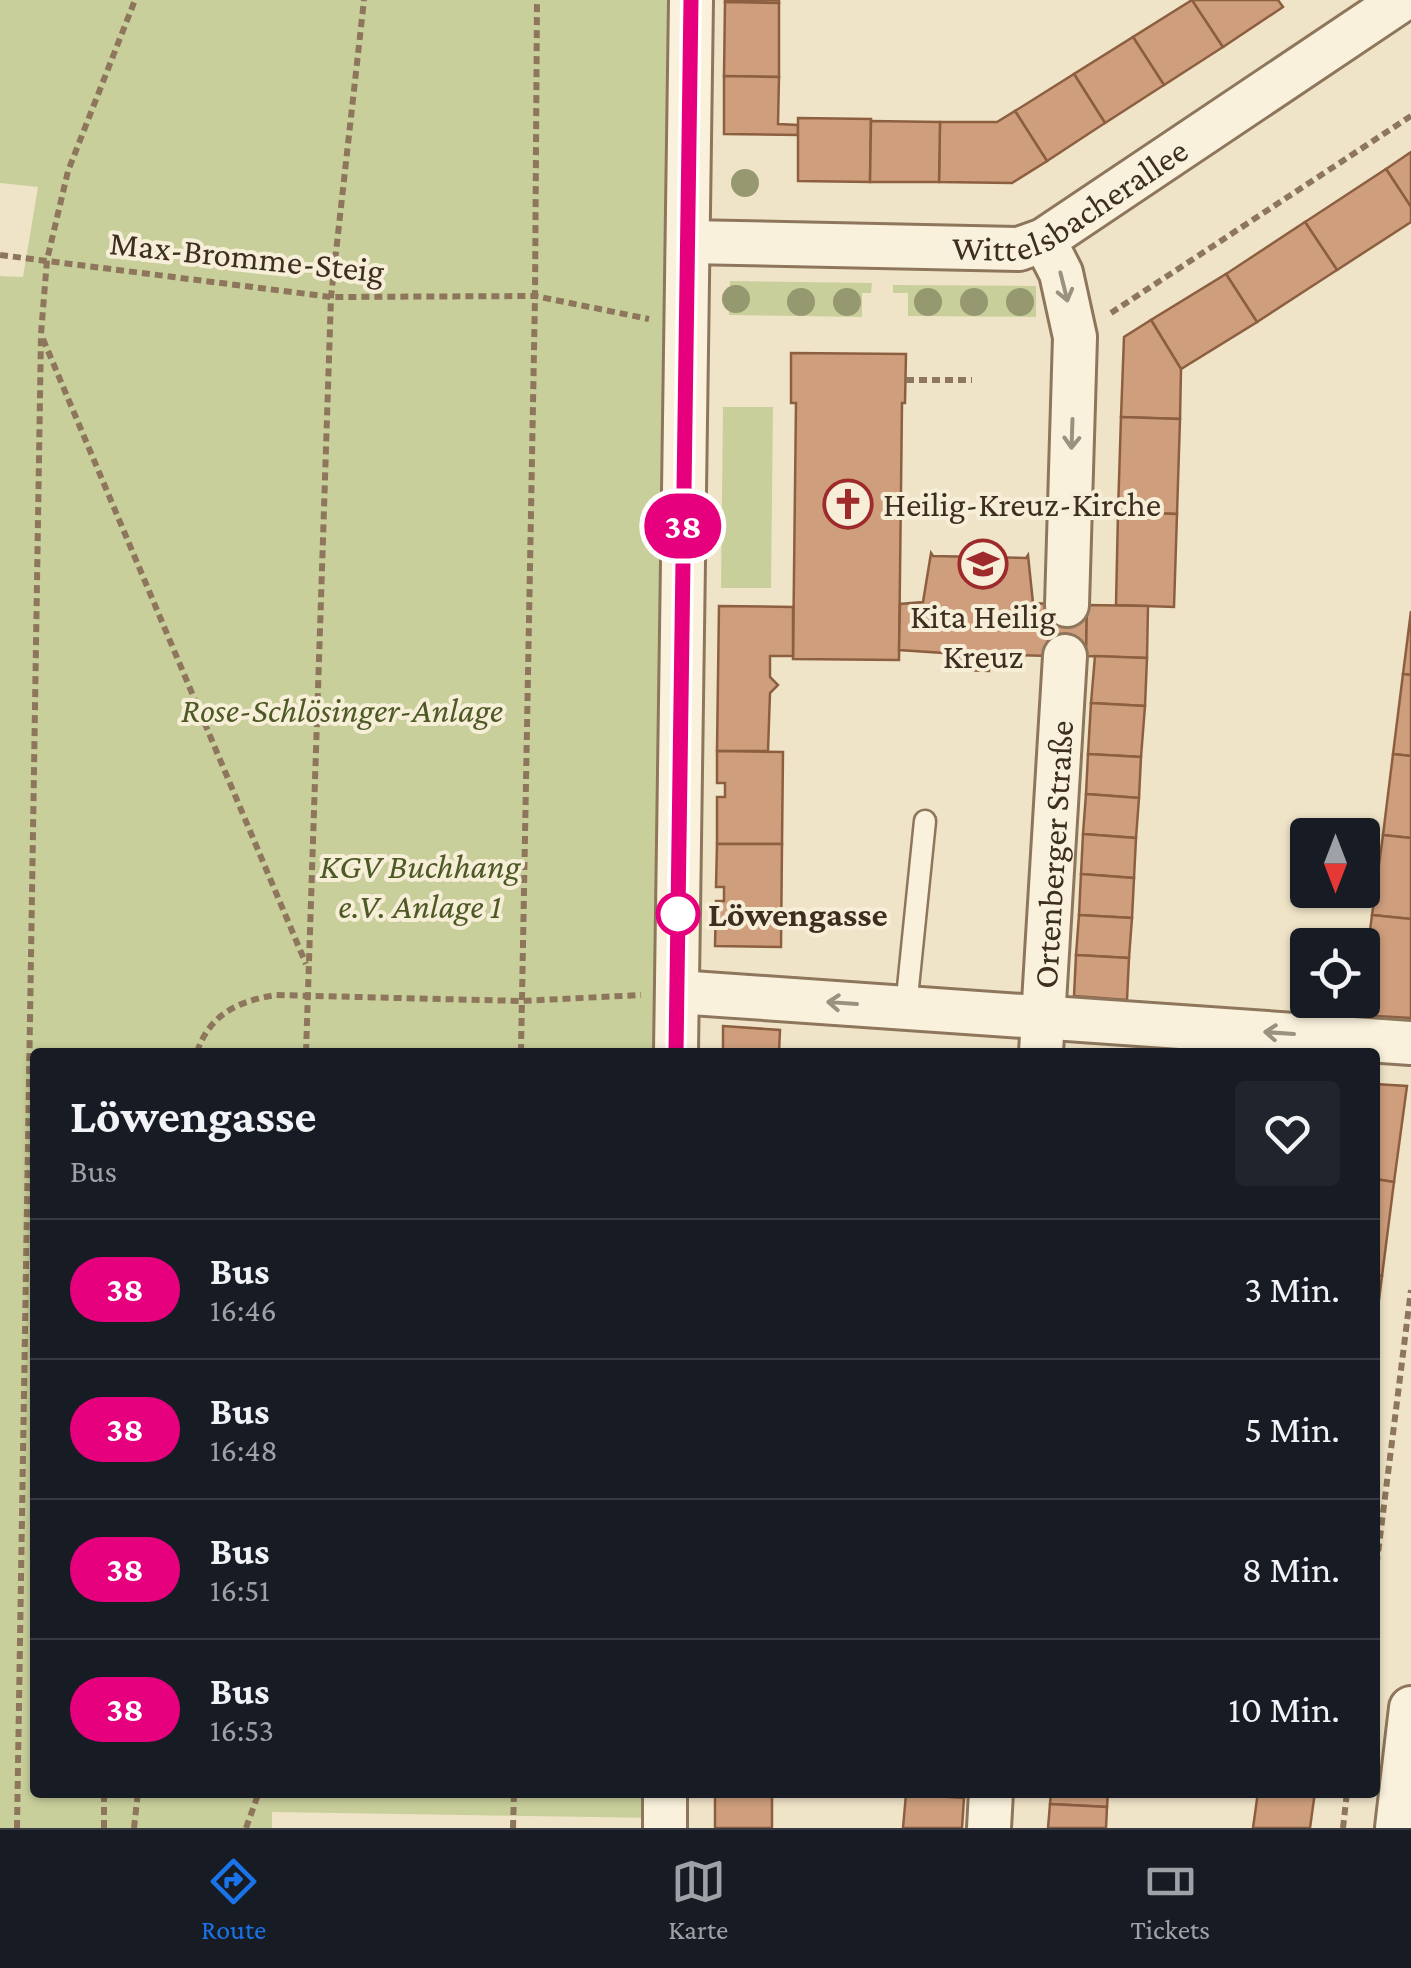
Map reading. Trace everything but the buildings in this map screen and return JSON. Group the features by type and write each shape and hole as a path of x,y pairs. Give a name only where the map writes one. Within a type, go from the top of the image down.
{"street":[{"path":"676,1048 691,0"},
{"name":"Wittelsbacherallee","path":"688,242 1018,249 1044,240 1402,0"},
{"path":"1044,240 1061,273 1075,337 1067,605"},
{"name":"Ortenberger Straße","path":"1042,1034 1066,656"},
{"path":"677,992 906,1007 1042,1034 1411,1043"},
{"path":"1396,1828 1411,1708"},
{"path":"664,1828 665,1798"},
{"path":"989,1828 991,1798"}],"lane":[{"path":"906,1007 925,820"}],"path":[{"path":"17,1828 40,334 47,260 68,172 135,0"},
{"path":"306,1048 331,297 364,0"},
{"path":"521,1048 537,0"},
{"path":"1075,337 1411,116"},
{"name":"Max-Bromme-Steig","path":"0,254 331,297 535,296 654,320"},
{"path":"40,334 308,968"},
{"path":"906,380 972,380"},
{"path":"199,1048 219,1014 249,1000 276,995 521,1002 677,992"},
{"path":"1380,1537 1411,1290"},
{"path":"104,1798 104,1828"},
{"path":"134,1828 137,1798"},
{"path":"246,1828 257,1798"},
{"path":"514,1798 514,1828"},
{"path":"1343,1828 1347,1798"}],"green space":[{"name":"Rose-Schlösinger-Anlage","path":"0,0 678,0 667,1048 30,1048 30,1798 660,1798 660,1818 272,1812 272,1828 0,1828 0,276 23,277 38,187 0,183"},
{"path":"730,281 872,283 871,293 862,293 862,317 729,315"},
{"path":"893,285 1036,286 1036,317 908,316 908,293 893,293"},
{"path":"723,407 773,407 771,588 721,588"}],"bus line":[{"name":"38","path":"676,1048 691,0"}],"place":[{"name":"Heilig-Kreuz-Kirche","path":"848,504"},
{"name":"Kita Heilig Kreuz","path":"983,564"},
{"name":"Löwengasse","path":"678,914"}],"park label":[{"name":"KGV Buchhang e.V. Anlage 1","path":"420,886"}]}
